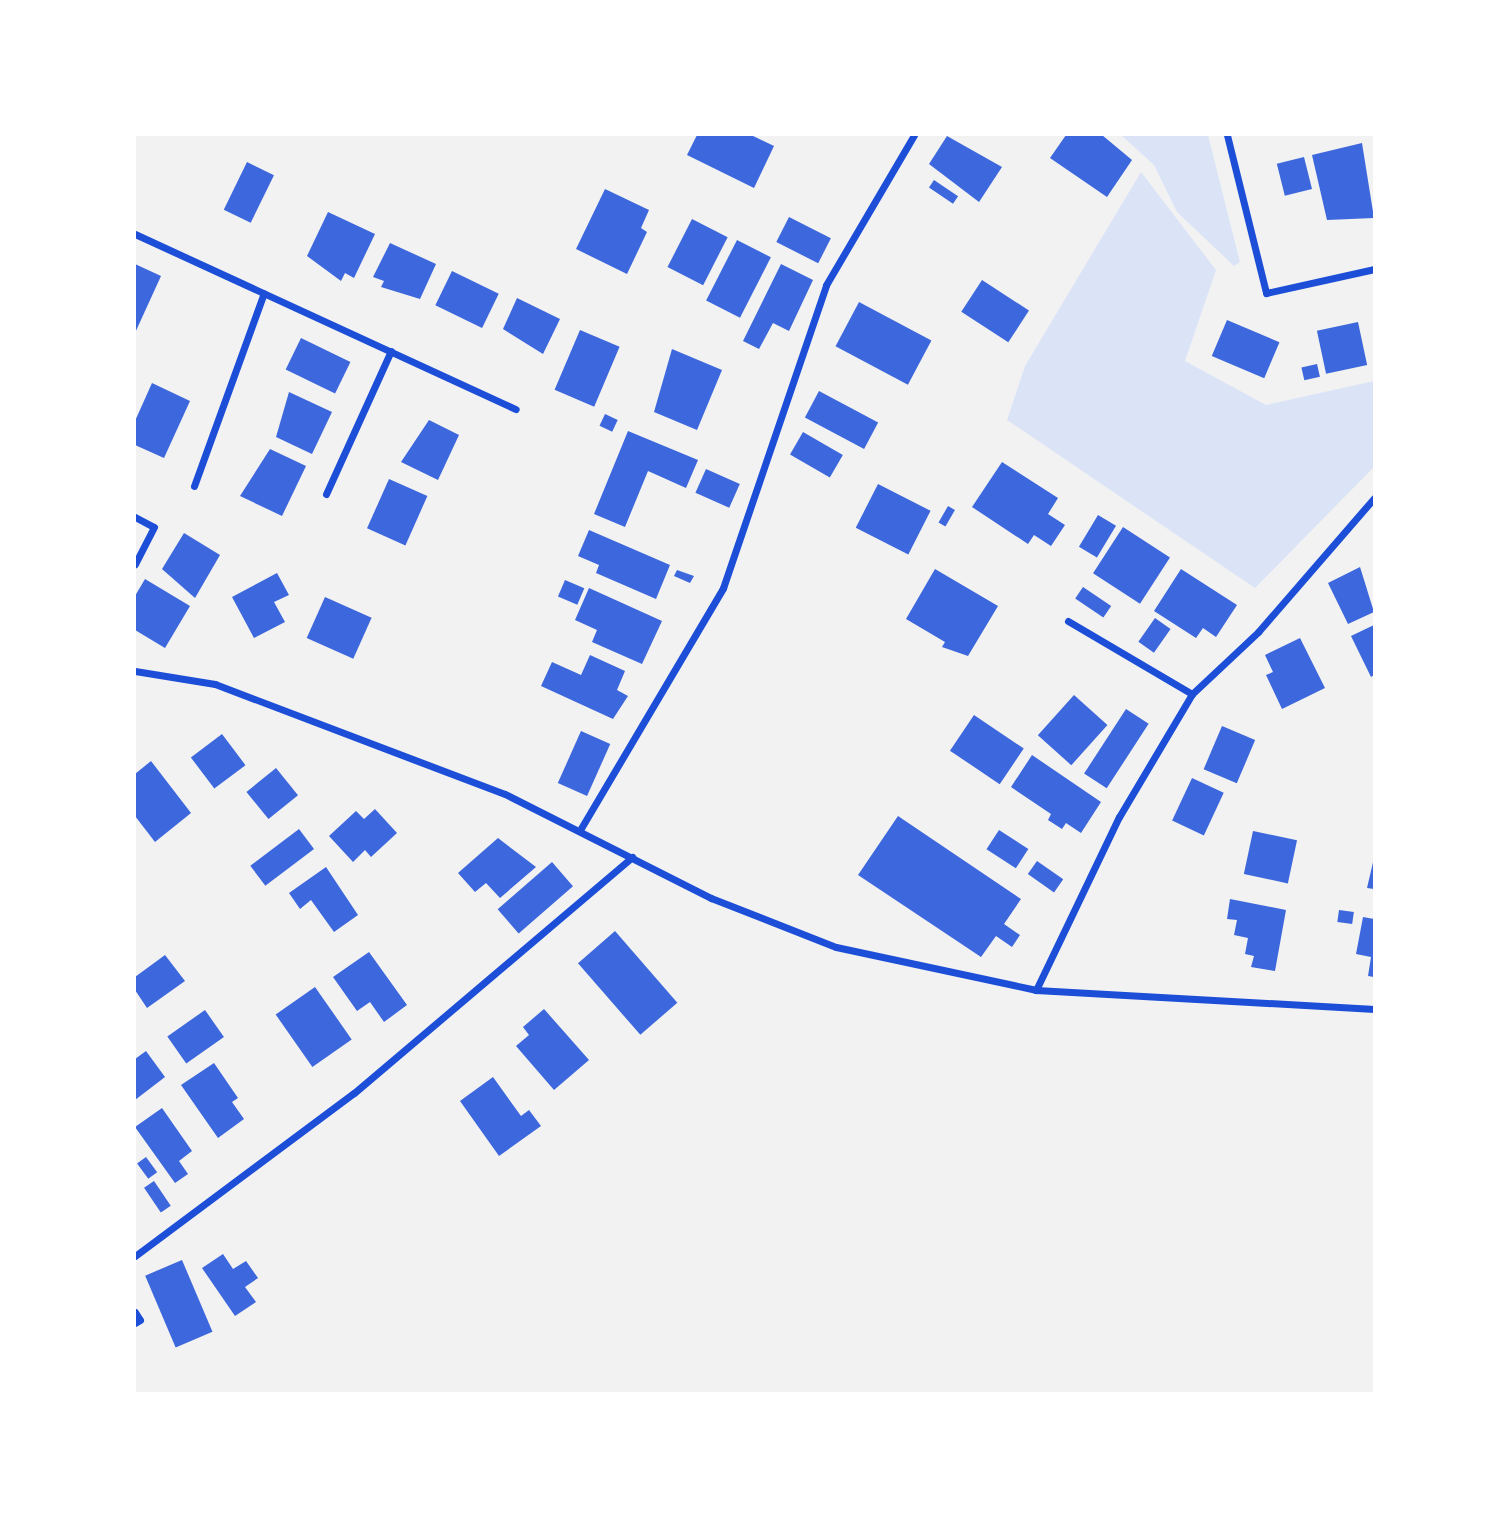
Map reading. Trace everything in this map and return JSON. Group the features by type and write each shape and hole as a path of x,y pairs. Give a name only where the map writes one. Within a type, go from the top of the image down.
{"street":[{"path":"580,830 723,588 826,285 915,135"},
{"path":"1227,135 1266,293 1374,269"},
{"path":"135,234 516,409"},
{"path":"194,486 264,293"},
{"path":"326,494 391,351"},
{"path":"1372,500 1374,510"},
{"path":"1036,990 1119,817 1192,694 1258,632 1372,500"},
{"path":"135,517 154,527 135,564"},
{"path":"1068,621 1192,694"},
{"path":"135,671 215,684 505,794 712,898 836,947 1036,990 1374,1009"},
{"path":"135,1256 354,1093 632,857"},
{"path":"135,1312 140,1320 135,1323"}],"shaded area":[{"path":"1121,135 1208,135 1240,262 1234,266 1177,212 1154,165"},
{"path":"1141,172 1216,270 1185,361 1266,405 1374,381 1374,467 1255,588 1007,420 1025,366"}],"building":[{"path":"697,135 751,135 774,146 754,188 687,155"},
{"path":"1066,135 1102,135 1132,160 1107,197 1050,158"},
{"path":"947,136 1002,167 979,202 929,164"},
{"path":"1362,143 1374,218 1327,220 1312,155"},
{"path":"1304,157 1312,189 1285,196 1277,164"},
{"path":"247,162 274,175 251,223 224,210"},
{"path":"934,180 958,196 953,204 929,187"},
{"path":"605,189 649,210 641,228 647,232 627,274 576,249"},
{"path":"328,212 375,234 354,278 345,273 341,281 307,256"},
{"path":"789,217 831,238 818,263 776,242"},
{"path":"692,219 728,237 703,285 667,267"},
{"path":"737,240 771,257 740,318 706,301"},
{"path":"390,243 436,264 420,299 381,287 384,281 373,277"},
{"path":"135,264 161,276 135,333"},
{"path":"781,264 813,280 789,331 773,323 759,349 743,341"},
{"path":"452,271 499,294 482,328 435,305"},
{"path":"982,280 1029,310 1008,342 961,312"},
{"path":"517,298 560,319 543,354 503,329"},
{"path":"859,302 931,340 908,385 836,346"},
{"path":"1227,320 1279,342 1264,378 1212,356"},
{"path":"1358,322 1367,365 1326,374 1317,331"},
{"path":"580,330 620,347 594,407 555,390"},
{"path":"301,338 350,362 335,394 286,369"},
{"path":"672,349 722,370 697,430 654,412"},
{"path":"1317,364 1320,377 1304,380 1301,368"},
{"path":"152,383 190,401 164,458 135,445 135,421"},
{"path":"819,391 878,422 864,449 805,417"},
{"path":"289,392 332,412 312,454 276,437"},
{"path":"605,414 618,420 612,432 600,426"},
{"path":"429,420 459,435 438,480 401,462"},
{"path":"628,431 698,460 686,488 648,471 625,527 594,514"},
{"path":"803,432 843,455 830,478 790,455"},
{"path":"270,449 306,466 282,516 240,496"},
{"path":"1002,462 1058,498 1048,514 1065,525 1051,546 1034,535 1028,544 972,507"},
{"path":"706,469 740,484 729,508 695,493"},
{"path":"389,479 427,496 405,545 367,528"},
{"path":"878,484 931,511 908,554 856,528"},
{"path":"948,506 955,510 945,526 938,522"},
{"path":"1098,515 1116,526 1097,558 1079,547"},
{"path":"1123,527 1170,557 1140,604 1093,573"},
{"path":"589,530 670,565 656,599 596,573 599,565 578,556"},
{"path":"184,533 220,555 195,598 162,569"},
{"path":"1360,567 1374,612 1348,624 1328,583"},
{"path":"935,569 998,606 968,656 942,647 945,642 906,619"},
{"path":"1181,569 1237,605 1216,637 1203,628 1196,638 1154,611"},
{"path":"677,570 694,576 690,583 674,576"},
{"path":"277,573 289,595 274,602 285,622 254,638 232,597"},
{"path":"145,579 190,606 165,648 135,630 135,596"},
{"path":"565,580 584,588 577,605 558,597"},
{"path":"1083,587 1111,606 1103,618 1075,599"},
{"path":"589,588 662,621 642,664 592,642 597,630 575,620"},
{"path":"325,597 372,618 353,659 307,638"},
{"path":"1155,618 1171,629 1154,653 1138,642"},
{"path":"1374,625 1374,675 1371,677 1351,636"},
{"path":"1300,638 1325,688 1282,709 1266,675 1273,672 1265,655"},
{"path":"590,655 625,671 617,690 628,696 613,719 541,686 552,662 581,675"},
{"path":"1074,695 1107,725 1071,765 1038,735"},
{"path":"1126,709 1149,724 1107,788 1084,774"},
{"path":"974,715 1024,749 1000,784 950,751"},
{"path":"1222,726 1255,740 1237,783 1204,769"},
{"path":"581,731 610,744 587,796 558,783"},
{"path":"222,734 245,765 214,789 191,757"},
{"path":"1032,755 1101,802 1081,833 1066,823 1062,829 1048,820 1051,814 1011,787"},
{"path":"151,761 191,813 155,842 135,816 135,774"},
{"path":"276,768 298,795 268,819 246,792"},
{"path":"1192,778 1224,793 1204,835 1172,821"},
{"path":"375,809 397,833 371,857 365,850 353,862 329,836 356,811 364,819"},
{"path":"898,816 1021,899 1004,924 1020,935 1012,947 996,936 981,957 858,875"},
{"path":"299,829 314,849 265,886 250,866"},
{"path":"999,830 1028,849 1016,868 986,849"},
{"path":"1253,831 1297,840 1288,883 1244,874"},
{"path":"498,838 536,867 500,898 486,883 475,892 458,873"},
{"path":"1374,858 1374,889 1367,888"},
{"path":"1037,861 1063,879 1054,892 1028,874"},
{"path":"552,862 573,886 519,933 498,909"},
{"path":"326,867 358,915 334,932 311,900 300,909 289,893"},
{"path":"1230,899 1286,910 1275,971 1251,967 1254,956 1245,954 1248,938 1234,935 1237,920 1227,919"},
{"path":"1339,910 1354,912 1352,924 1337,922"},
{"path":"1363,917 1374,919 1374,977 1368,976 1371,957 1356,954"},
{"path":"615,931 677,1003 640,1035 578,963"},
{"path":"369,952 407,1005 384,1022 370,1002 357,1011 333,977"},
{"path":"165,955 185,981 147,1008 135,990 135,977"},
{"path":"315,987 352,1039 312,1067 276,1015"},
{"path":"544,1009 589,1060 554,1090 516,1046 529,1035 523,1027"},
{"path":"205,1010 224,1037 186,1063 167,1036"},
{"path":"146,1051 165,1077 135,1100 135,1059"},
{"path":"214,1063 238,1098 232,1102 244,1119 218,1138 181,1085"},
{"path":"493,1077 521,1116 529,1110 541,1126 499,1156 460,1101"},
{"path":"162,1108 192,1151 179,1161 188,1174 175,1183 135,1127"},
{"path":"146,1157 157,1172 148,1179 137,1163"},
{"path":"154,1181 171,1206 161,1213 144,1188"},
{"path":"223,1254 233,1269 246,1261 258,1278 245,1287 256,1302 235,1316 202,1268"},
{"path":"182,1260 212,1332 176,1347 145,1276"}]}
